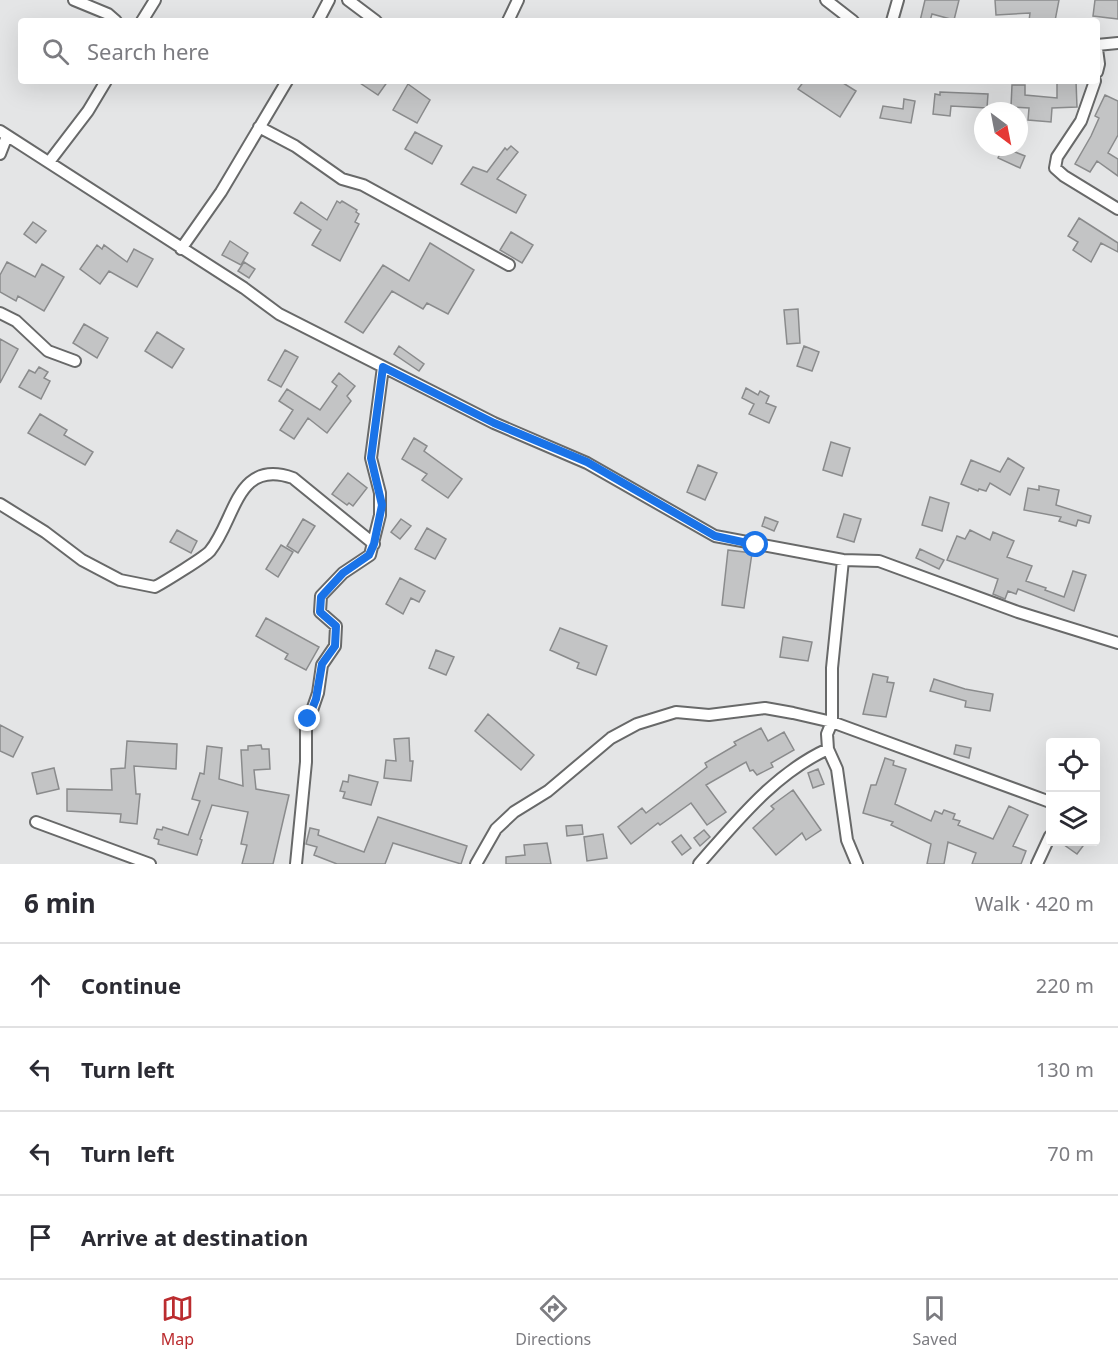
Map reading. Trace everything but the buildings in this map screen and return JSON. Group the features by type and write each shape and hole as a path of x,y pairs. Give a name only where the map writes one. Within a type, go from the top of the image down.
{"street":[{"path":"74,0 113,18"},
{"path":"144,18 156,0"},
{"path":"320,18 329,0"},
{"path":"348,0 372,18"},
{"path":"509,18 518,0"},
{"path":"826,0 849,18"},
{"path":"893,18 898,0"},
{"path":"1100,46 1118,43"},
{"path":"49,162 88,111 104,84"},
{"path":"181,249 221,192 285,84"},
{"path":"1094,84 1081,121 1057,156 1055,168 1118,209"},
{"path":"259,127 295,146 342,179 363,185 509,265"},
{"path":"0,154 3,134 279,314 494,423 587,462 715,536 843,560 879,561 1018,612 1118,643"},
{"path":"0,313 16,321 48,351 75,361"},
{"path":"296,864 306,762 306,728 318,693 322,664 335,646 337,636 336,626 320,612 318,605 321,597 343,573 369,555 374,544 382,505 371,458 383,367"},
{"path":"0,504 45,532 82,560 120,580 156,587 209,552 236,502 251,481 264,473 293,478 374,544"},
{"path":"843,560 832,668 832,722 828,734 828,749 837,769 847,840 856,864"},
{"path":"476,864 496,829 514,812 548,791 611,738 637,724 676,712 709,714 765,708 832,722 1046,801"},
{"path":"699,864 760,796 812,756 828,749"},
{"path":"36,822 150,864"},
{"path":"1037,864 1046,845"}],"route":[{"path":"308,719 316,699 322,664 335,646 337,636 336,626 320,612 318,605 321,597 343,573 369,555 374,544 382,505 371,458 373,429 383,367 494,423 587,462 715,536 756,545"}]}
